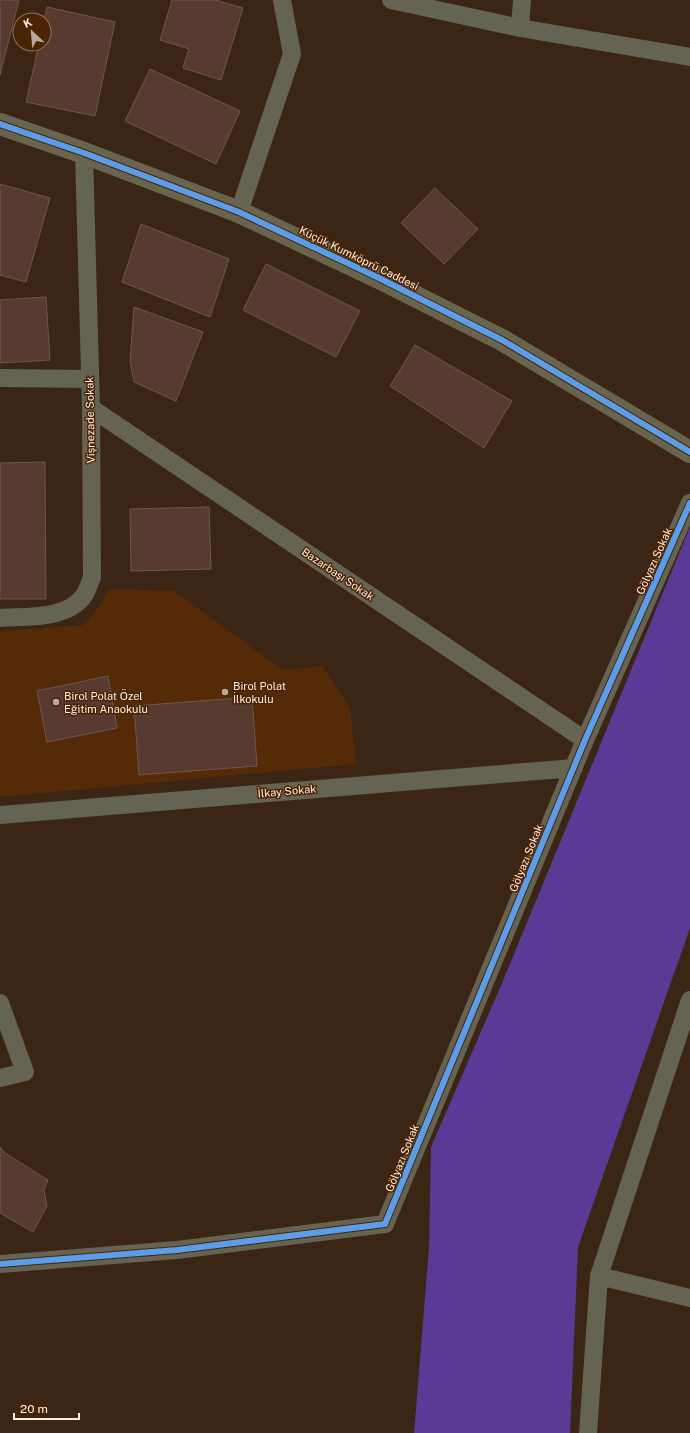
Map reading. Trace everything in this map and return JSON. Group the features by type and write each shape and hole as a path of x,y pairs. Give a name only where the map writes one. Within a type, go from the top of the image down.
{"street":[{"path":"239,212 292,54 282,0"},
{"path":"391,0 520,28 690,57"},
{"path":"520,28 522,0"},
{"name":"Küçük Kumköprü Caddesi","path":"0,124 84,153 239,212 377,277 502,340 690,452"},
{"name":"Vişnezade Sokak","path":"0,618 53,614 71,608 85,595 92,577 91,408 84,153"},
{"path":"0,378 90,380"},
{"name":"Bazarbaşı Sokak","path":"91,408 585,740"},
{"name":"Gölyazı Sokak","path":"0,1264 177,1250 385,1224 585,740 690,503"},
{"name":"İlkay Sokak","path":"0,815 574,768"},
{"path":"588,1433 599,1276 690,1000"},
{"path":"0,1003 25,1072 0,1078"},
{"path":"599,1276 690,1298"}],"shaded area":[{"path":"690,527 690,928 578,1247 570,1433 414,1433 429,1248 431,1147 502,983"},
{"name":"Birol Polat İlkokulu","path":"108,589 174,591 283,670 322,666 350,708 356,764 0,797 0,631 84,625 102,603"}],"building":[{"path":"0,0 19,0 16,12 12,12 12,28 0,75"},
{"path":"172,0 215,0 243,8 221,80 183,68 189,49 160,40"},
{"path":"47,7 115,22 95,116 26,102 37,52 52,52 52,12 46,12"},
{"path":"150,69 240,111 216,164 125,121"},
{"path":"0,184 50,198 26,282 0,275"},
{"path":"435,188 478,229 444,264 401,223"},
{"path":"141,224 229,259 210,317 122,282"},
{"path":"266,264 360,311 336,357 243,310"},
{"path":"46,297 50,360 0,363 0,300"},
{"path":"134,307 203,332 176,401 134,382 130,361"},
{"path":"415,345 512,401 484,448 390,386"},
{"path":"45,462 46,599 0,599 0,463"},
{"path":"209,507 211,569 131,571 130,509"},
{"path":"108,676 117,728 47,742 37,691"},
{"path":"252,697 257,766 139,775 134,706"},
{"path":"0,1147 5,1153 48,1180 44,1190 47,1206 33,1232 0,1213"}],"cycle path":[{"path":"0,124 84,153 239,212 377,277 502,340 690,452"},
{"path":"0,1264 177,1250 385,1224 585,740 690,503"}],"place":[{"name":"Birol Polat İlkokulu","path":"225,692"},
{"name":"Birol Polat Özel Eğitim Anaokulu","path":"56,702"}]}
